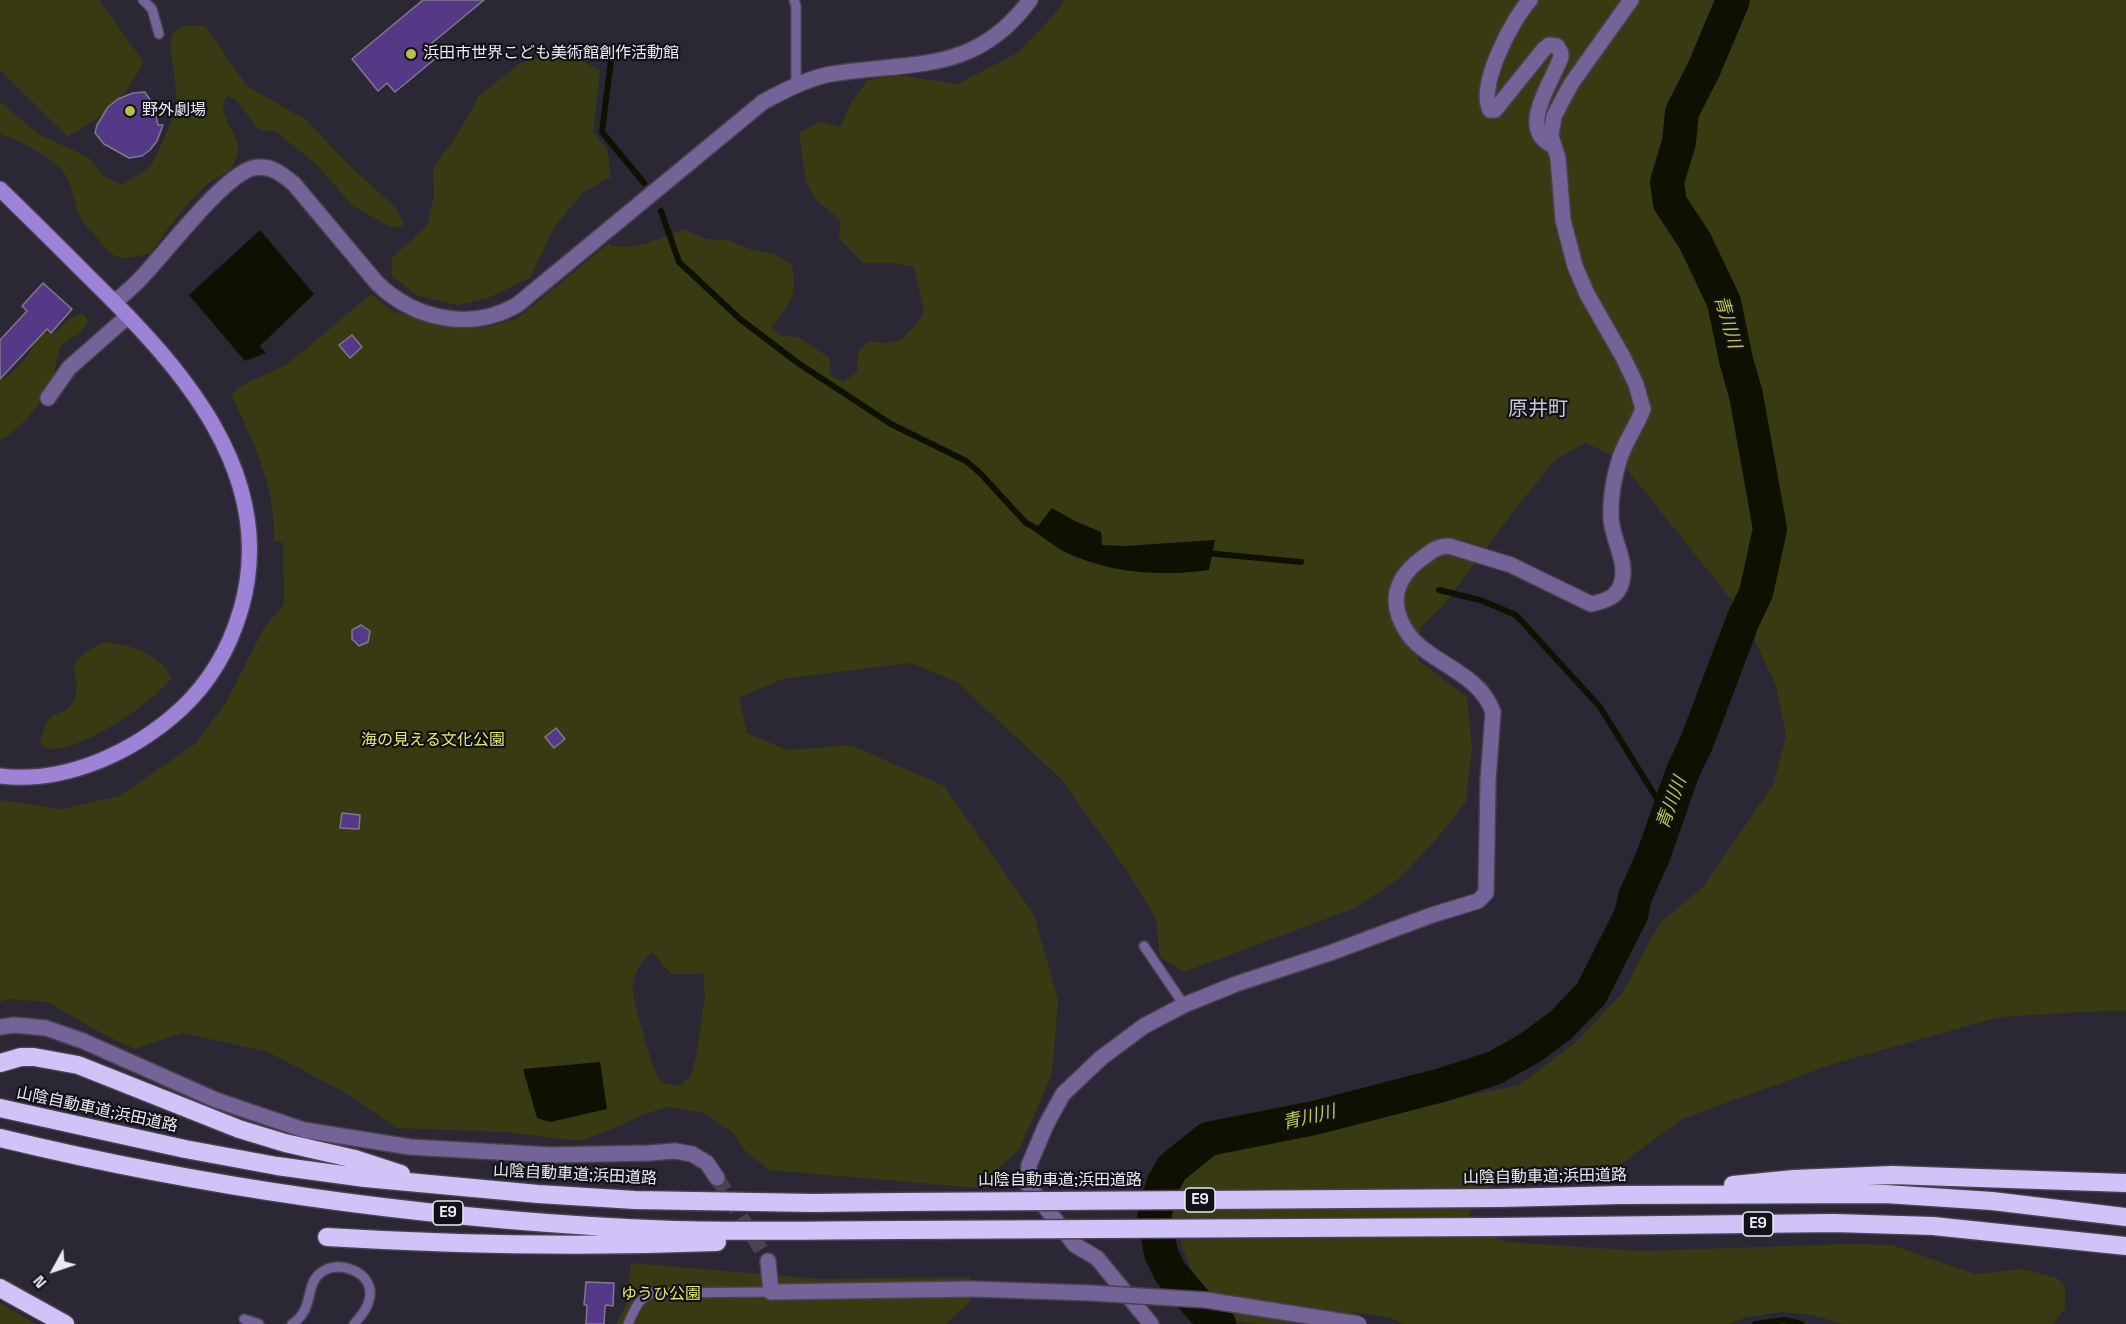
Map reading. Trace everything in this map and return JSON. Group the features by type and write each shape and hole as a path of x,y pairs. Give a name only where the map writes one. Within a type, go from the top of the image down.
{"highway":[{"path":"0,1063 34,1057 78,1065 239,1129 285,1143 355,1159 429,1183"},
{"name":"山陰自動車道;浜田道路","path":"0,1108 94,1130 277,1166 365,1178 538,1194 635,1200 813,1203 1886,1194 1992,1201 2126,1217"},
{"name":"E9","path":"0,1138 180,1178 285,1194 531,1222 629,1228 733,1232 1834,1223 1933,1226 2126,1246"},
{"path":"1620,1195 1794,1179 1892,1175 2126,1183"},
{"path":"327,1237 601,1246 720,1242 878,1230"},
{"path":"2022,1234 2126,1253"},
{"path":"0,1288 65,1324"}],"street":[{"path":"115,302 140,279 221,189 244,171 262,167 271,168 294,184 377,283 391,296 418,311 435,316 457,320 494,315 517,305 753,108 778,94 828,75 957,57 974,50 998,34 1030,0"},
{"path":"1530,0 1513,24 1497,58 1489,85 1488,104 1490,110 1495,110 1544,49 1549,45 1557,46 1561,57 1536,116 1543,139 1554,146"},
{"path":"1151,1324 1097,1258 1076,1245 1028,1185 1029,1166 1046,1125 1063,1094 1119,1043 1144,1026 1184,1005 1236,984 1478,901 1486,893 1488,781 1493,712 1490,703 1467,678 1411,637 1400,620 1396,603 1398,586 1410,567 1438,546 1449,546 1511,565 1591,604 1604,602 1616,595 1622,581 1623,568 1612,533 1612,500 1622,452 1643,409 1639,391 1623,357 1607,332 1575,266 1563,220 1558,158 1551,136 1554,116 1571,84 1631,0"},
{"path":"0,189 115,302 154,343 190,387 236,469 246,508 250,548 247,589 233,637 214,670 187,703 160,728 126,750 91,764 50,774 0,776"},
{"path":"48,398 69,368 128,316"},
{"path":"0,1027 14,1025 45,1028 83,1041 216,1100 304,1130 410,1147 539,1154 648,1154 675,1151 692,1154 708,1163 717,1178"},
{"path":"768,1261 771,1292 973,1289 1090,1293 1206,1300 1359,1324"}],"lane":[{"path":"143,0 152,9 159,34"},
{"path":"794,0 796,6 796,87"},
{"path":"1144,946 1184,1005"},
{"path":"292,1324 306,1312 310,1290 315,1279 323,1271 336,1266 350,1268 361,1275 369,1286 370,1295 366,1309 354,1324"},
{"path":"628,1324 635,1306 643,1297 651,1293 771,1292"},
{"path":"244,1319 259,1324"}],"green space":[{"path":"0,0 99,0 143,61 130,86 122,97 102,115 67,136 0,70"},
{"name":"海の見える文化公園","path":"1064,0 2126,0 2126,1011 1999,1017 1833,1064 1682,1119 1610,1172 1535,1174 1497,1184 1484,1193 1472,1206 1469,1215 1470,1223 1484,1233 1505,1242 1643,1251 1849,1244 1892,1245 1975,1274 2023,1269 2057,1278 2065,1286 2065,1308 2053,1324 1844,1324 1808,1314 1780,1312 1747,1317 1728,1324 1405,1324 1388,1317 1354,1312 1337,1324 1255,1324 1236,1320 1197,1285 1170,1214 1173,1187 1209,1148 1250,1142 1519,1085 1576,1042 1622,993 1660,923 1703,887 1773,785 1786,736 1776,686 1742,613 1618,458 1585,443 1556,459 1516,508 1443,606 1420,628 1418,660 1467,697 1472,749 1466,802 1438,837 1400,878 1355,908 1184,972 1160,957 1156,919 1127,871 1061,779 957,682 911,663 782,679 739,698 747,733 787,750 851,745 944,786 1034,915 1058,1000 1052,1074 1020,1148 977,1188 770,1170 747,1153 733,1133 704,1113 667,1107 579,1141 504,1132 397,1128 346,1093 268,1052 183,1033 135,1049 103,1034 47,1002 7,999 0,1002 0,800 62,809 119,796 195,744 225,704 264,628 284,604 283,543 274,541 271,502 262,466 231,395 239,387 285,365 371,294 396,314 397,312 456,328 488,327 518,318 608,244 637,246 684,229 705,239 728,240 749,249 774,254 792,265 794,285 791,299 771,327 781,336 798,337 830,358 830,374 843,382 857,372 858,351 869,341 889,343 903,338 924,312 914,267 892,263 863,263 839,238 840,220 816,200 806,182 799,133 820,121 840,127 852,101 868,80 898,75 958,84 1019,52 1062,6","holes":["652,952 671,974 703,974 705,995 697,1052 691,1076 680,1085 666,1084 659,1079 644,1037 633,993 638,970"]},
{"path":"184,26 205,26 247,86 306,120 350,166 397,209 404,225 392,228 353,206 315,163 276,132 259,130 237,101 228,96 223,102 223,108 238,149 231,168 211,181 194,197 151,253 123,258 106,249 81,220 70,184 60,168 32,148 0,134 0,102 40,135 88,157 105,177 122,185 151,166 168,130 177,105 170,49 172,34"},
{"path":"552,52 576,57 600,71 593,133 607,149 611,177 584,192 555,226 530,278 488,298 458,305 418,296 392,276 392,258 427,226 434,196 433,167 456,137 479,96 520,63"},
{"path":"81,314 88,321 82,330 65,342 60,350 52,382 43,398 14,431 0,440 0,379 10,374 18,366 33,347 32,341 37,336 53,334 72,317"},
{"path":"107,642 144,652 161,663 172,678 131,714 91,737 56,749 43,747 40,742 47,721 53,715 69,707 75,698 76,682 73,666 87,651"},
{"name":"ゆうひ公園","path":"631,1263 821,1279 970,1277 970,1302 945,1324 616,1324 626,1305"},
{"path":"0,1303 36,1324 0,1324"}],"shaded area":[{"path":"260,230 314,294 260,346 266,353 245,361 189,295"},
{"path":"1052,508 1101,532 1102,545 1124,546 1215,540 1209,570 1173,573 1136,572 1099,565 1082,559 1061,550 1034,531"},
{"path":"600,1062 607,1109 550,1122 537,1118 523,1069"}],"building":[{"path":"423,0 484,0 432,43 441,54 395,92 387,83 378,91 352,59"},
{"name":"野外劇場","path":"145,92 154,106 158,125 163,125 157,141 150,150 142,156 129,158 104,144 95,133 108,107 118,99 133,93"},
{"path":"43,283 72,309 51,333 47,329 0,379 0,340 27,311 22,306"},
{"path":"352,335 362,347 350,358 339,345"},
{"path":"361,625 370,631 368,642 359,646 352,639 352,630"},
{"path":"556,728 565,739 554,748 545,737"},
{"path":"342,813 360,815 359,829 340,828"},
{"path":"586,1282 614,1283 613,1306 606,1305 605,1307 604,1324 586,1324 587,1305 584,1305"}],"waterway":[{"name":"青川川","path":"1219,1324 1201,1308 1170,1272 1161,1253 1154,1216 1163,1184 1172,1168 1208,1139 1314,1118 1442,1085 1494,1068 1530,1048 1561,1025 1591,994 1631,915 1635,897 1654,854 1683,771 1756,593 1770,529 1746,395 1724,302 1695,241 1670,203 1667,182 1679,142 1682,112 1704,69 1733,0"},
{"path":"611,60 602,132 644,183"},
{"path":"661,211 679,262 740,319 798,363 891,424 966,461 1026,523 1041,531"},
{"path":"1206,553 1301,562"},
{"path":"1439,590 1480,600 1516,615 1600,707 1667,815"},
{"path":"1755,1324 1785,1320 1801,1324"}],"tunnel":[{"path":"717,1178 768,1261"}],"place":[{"name":"浜田市世界こども美術館創作活動館","path":"411,54"},
{"name":"野外劇場","path":"130,111"}],"district":[{"name":"原井町","path":"1538,410"}]}
